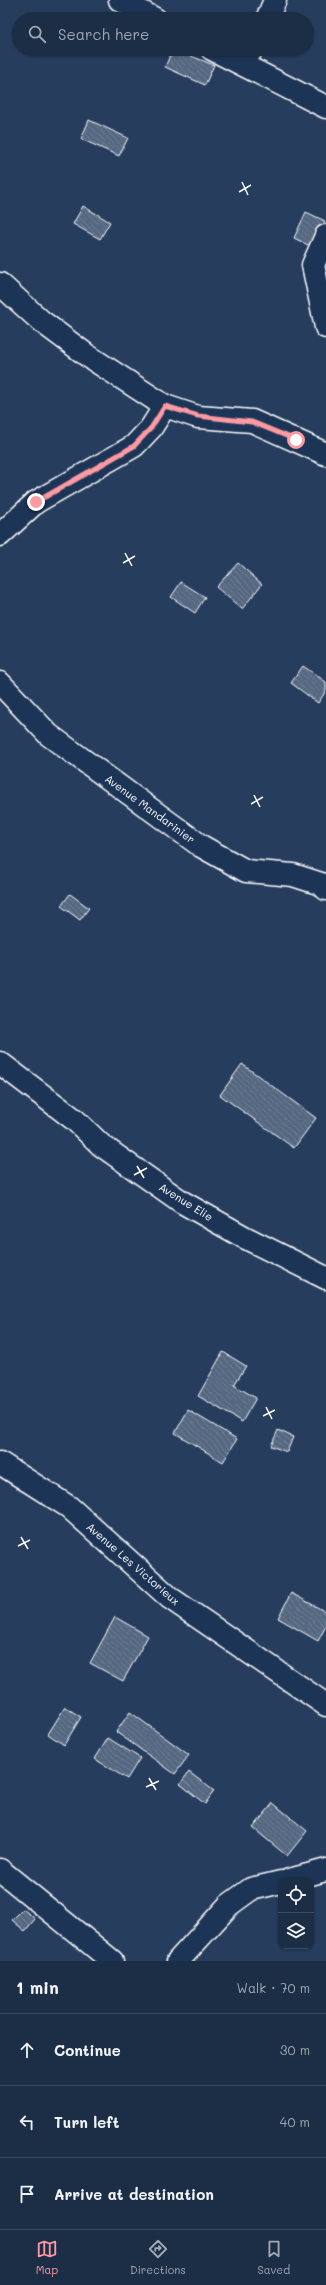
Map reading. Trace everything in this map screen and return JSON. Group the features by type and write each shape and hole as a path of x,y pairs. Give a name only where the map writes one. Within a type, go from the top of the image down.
{"street":[{"path":"120,0 142,12"},
{"path":"270,12 275,0"},
{"path":"248,57 326,107"},
{"path":"326,236 313,265 326,327"},
{"path":"0,284 52,330 165,406 198,416 252,422 326,454"},
{"path":"0,535 36,502 134,446 151,428 165,406"},
{"name":"Avenue Mandarinier","path":"0,683 49,735 201,846 246,871 293,875 321,884 326,889"},
{"name":"Avenue Elie","path":"0,1063 75,1120 101,1145 182,1202 244,1237 326,1278"},
{"name":"Avenue Les Victorieux","path":"0,1463 69,1507 170,1598 326,1706"},
{"path":"0,1870 112,1961"},
{"path":"300,1877 326,1870"},
{"path":"178,1961 229,1905 252,1889 278,1883"}],"building":[{"path":"170,56 191,56 214,65 205,85 165,67"},
{"path":"89,120 128,138 119,156 81,139"},
{"path":"83,206 110,222 100,239 73,224"},
{"path":"306,212 325,221 312,247 294,238"},
{"path":"238,563 262,584 242,609 216,587"},
{"path":"181,582 205,597 195,613 171,597"},
{"path":"303,666 326,682 326,691 318,703 291,683"},
{"path":"70,894 89,908 80,920 61,906"},
{"path":"242,1064 316,1118 294,1148 220,1095"},
{"path":"223,1352 246,1366 234,1385 256,1398 242,1422 198,1396"},
{"path":"188,1410 237,1439 223,1462 175,1433"},
{"path":"278,1430 293,1437 287,1452 271,1446"},
{"path":"291,1593 326,1612 326,1626 318,1641 278,1618"},
{"path":"115,1617 148,1636 123,1681 90,1663"},
{"path":"65,1707 81,1717 64,1745 48,1734"},
{"path":"130,1712 189,1755 175,1774 116,1732"},
{"path":"108,1738 140,1758 127,1779 95,1759"},
{"path":"189,1772 214,1791 205,1804 180,1784"},
{"path":"273,1803 307,1831 287,1856 253,1828"},
{"path":"23,1909 35,1919 25,1931 12,1920"}],"route":[{"path":"36,502 69,481 103,466 134,446 151,428 165,406 198,416 252,422 296,440"}]}
